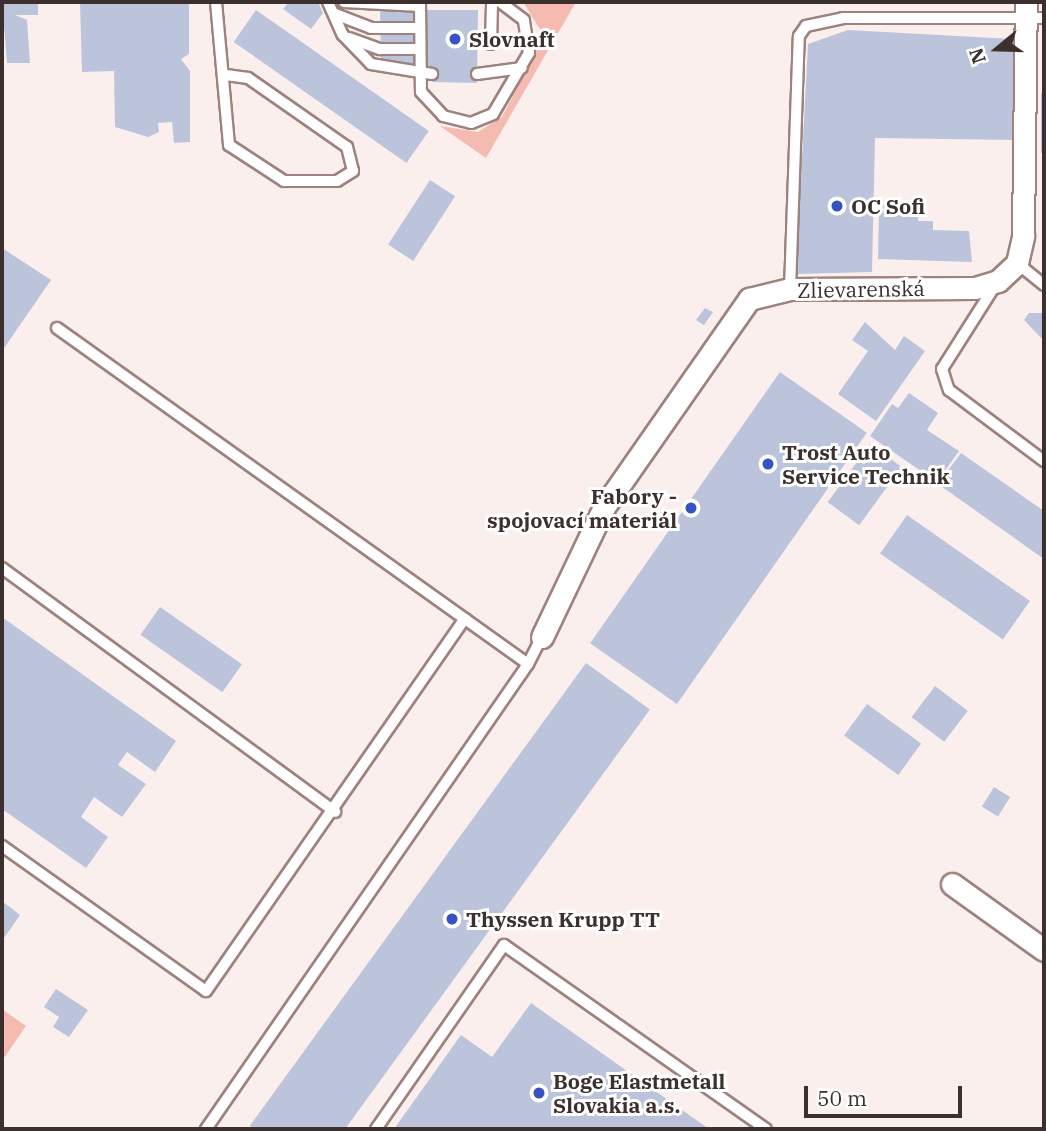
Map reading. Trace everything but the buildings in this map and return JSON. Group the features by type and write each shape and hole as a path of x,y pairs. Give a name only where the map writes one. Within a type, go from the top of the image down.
{"street":[{"path":"998,281 1017,263 1032,12"},
{"name":"Zlievarenská","path":"542,636 604,507 749,299 790,289 975,288 998,281"},
{"path":"952,884 1044,950"}],"lane":[{"path":"216,2 226,75 227,136 236,152 284,181 337,181 353,171 347,148 248,78 226,75"},
{"path":"328,2 343,35 371,64 432,74"},
{"path":"344,2 420,4 417,71 430,105 471,123 494,114 522,68 530,38 524,20 500,2"},
{"path":"491,44 492,2"},
{"path":"790,289 799,36 806,26 843,18 1032,12"},
{"path":"335,14 371,28 419,28"},
{"path":"343,35 380,49 418,49"},
{"path":"477,74 522,68"},
{"path":"1017,263 1044,285"},
{"path":"998,281 957,335 942,369 949,390 1044,461"},
{"path":"57,328 528,664"},
{"path":"2,568 335,811"},
{"path":"2,846 206,990 335,811 465,619"},
{"path":"206,1129 528,664 542,636"},
{"path":"376,1129 504,946 766,1129"}],"shaded area":[{"path":"523,2 576,2 486,158 440,126 478,132 502,117 544,36"},
{"path":"2,1009 26,1026 2,1061"}],"place":[{"name":"Slovnaft","path":"455,39"},
{"name":"OC Sofi","path":"837,206"},
{"name":"Trost Auto Service Technik","path":"768,464"},
{"name":"Fabory - spojovací materiál","path":"691,508"},
{"name":"Thyssen Krupp TT","path":"452,919"},
{"name":"Boge Elastmetall Slovakia a.s.","path":"539,1093"}]}
